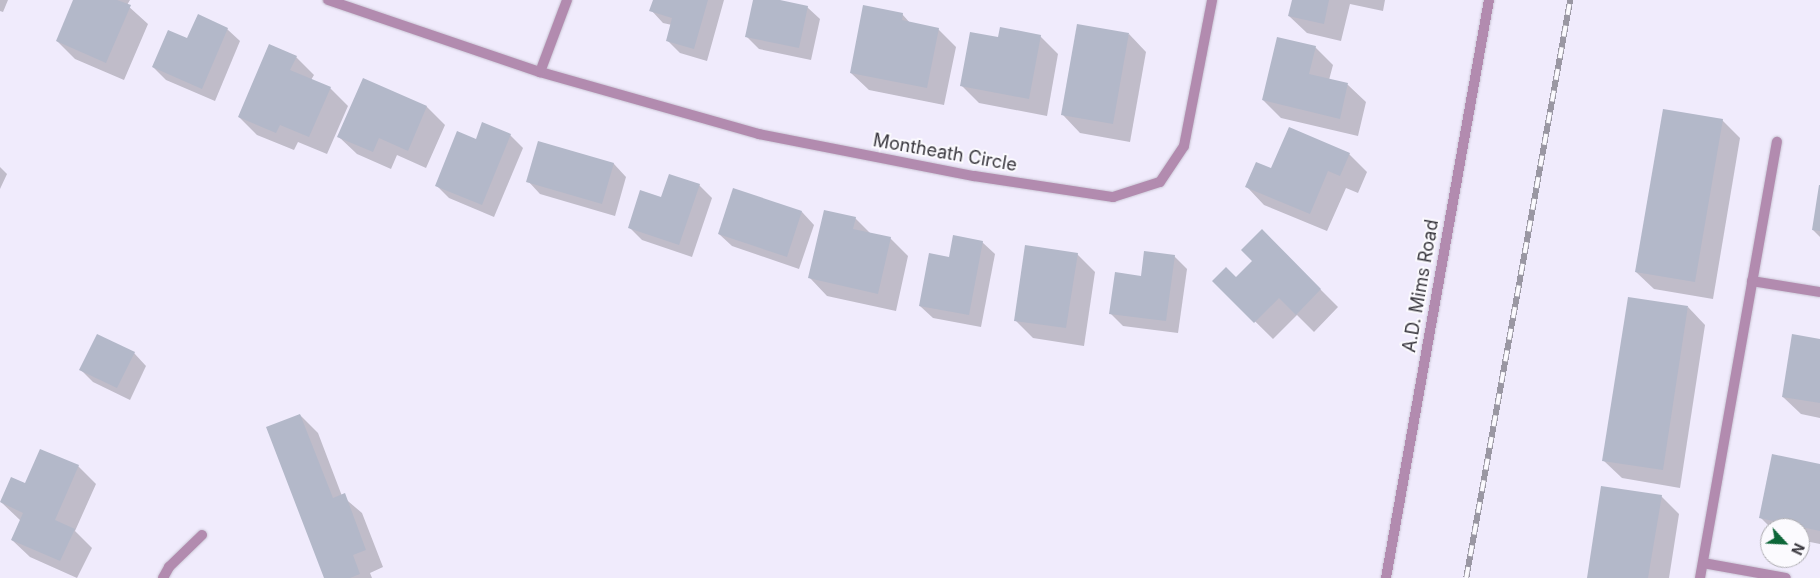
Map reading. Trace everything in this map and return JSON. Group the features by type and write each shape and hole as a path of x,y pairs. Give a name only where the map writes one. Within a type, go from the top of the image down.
{"street":[{"name":"Montheath Circle","path":"328,0 540,72 760,134 974,176 1113,197 1160,182 1184,146 1212,0"},
{"path":"540,72 567,0"},
{"name":"A.D. Mims Road","path":"1386,578 1489,0"},
{"path":"1700,578 1777,142"},
{"path":"1752,280 1820,292"},
{"path":"163,578 169,567 202,535"},
{"path":"1703,563 1786,578"}],"building":[{"path":"73,0 117,0 131,5 106,63 56,41"},
{"path":"653,0 708,0 694,49 666,41 672,18 649,11"},
{"path":"753,0 780,0 808,6 799,48 745,37"},
{"path":"1292,0 1329,0 1324,24 1288,16"},
{"path":"863,5 903,13 902,20 939,28 927,88 850,73"},
{"path":"198,14 228,28 202,89 152,67 168,30 187,38"},
{"path":"1077,24 1129,33 1113,124 1061,115"},
{"path":"1000,27 1041,35 1029,99 960,86 970,32 998,37"},
{"path":"1277,37 1316,46 1309,74 1348,83 1340,119 1262,100"},
{"path":"269,44 297,56 290,70 331,87 309,137 280,125 276,133 238,117"},
{"path":"363,78 427,106 408,151 379,138 373,152 337,137"},
{"path":"1663,109 1723,119 1695,282 1635,272"},
{"path":"482,122 511,134 482,205 435,186 457,131 476,139"},
{"path":"1289,127 1350,153 1340,176 1328,171 1310,214 1245,187 1256,162 1271,168"},
{"path":"538,141 614,163 602,204 526,182"},
{"path":"669,174 700,184 679,245 628,228 640,190 661,197"},
{"path":"1820,185 1820,231 1812,230"},
{"path":"733,188 802,211 787,257 718,234"},
{"path":"824,210 856,217 853,229 891,237 878,294 808,278"},
{"path":"1262,229 1321,289 1296,315 1279,298 1254,323 1212,281 1226,267 1236,277 1252,261 1241,250"},
{"path":"953,235 983,241 969,315 919,306 929,253 949,257"},
{"path":"1025,245 1078,253 1066,328 1014,321"},
{"path":"1144,251 1175,255 1166,321 1109,314 1115,272 1141,276"},
{"path":"1628,297 1688,306 1663,470 1602,461"},
{"path":"97,334 135,352 117,388 79,370"},
{"path":"1792,334 1820,339 1820,403 1782,397"},
{"path":"300,414 333,498 345,493 366,550 353,555 360,574 350,578 324,578 266,427"},
{"path":"40,449 79,465 55,520 75,529 60,561 11,540 23,513 0,502 11,477 25,483"},
{"path":"1772,454 1820,464 1820,531 1810,529 1810,518 1759,518"},
{"path":"1601,486 1662,495 1648,578 1587,578"}],"railway":[{"path":"1466,578 1570,0"}]}
